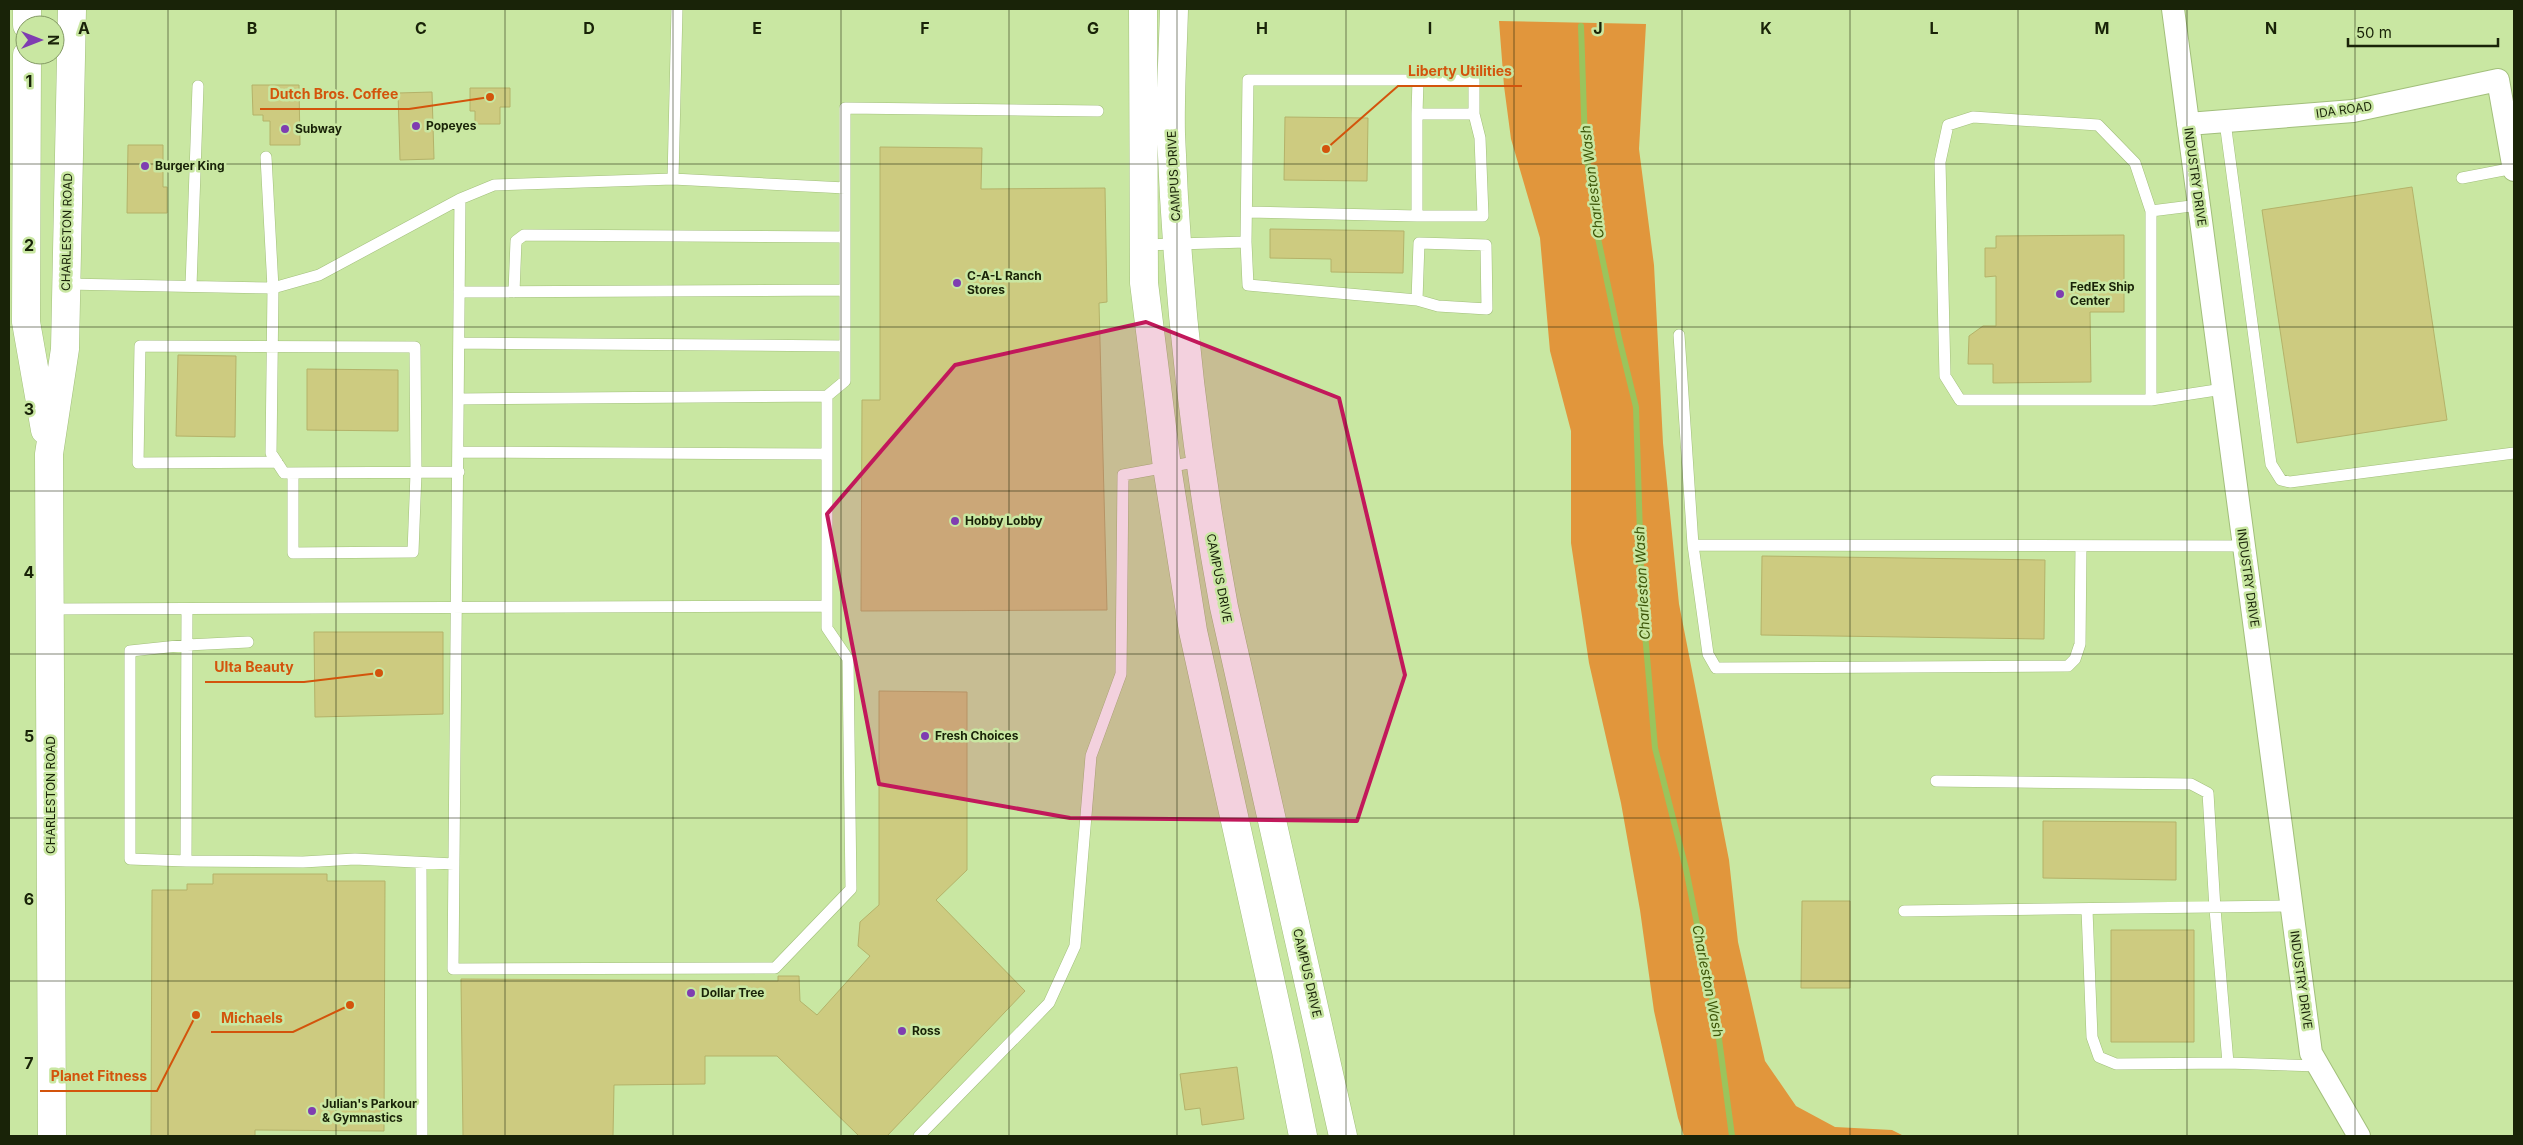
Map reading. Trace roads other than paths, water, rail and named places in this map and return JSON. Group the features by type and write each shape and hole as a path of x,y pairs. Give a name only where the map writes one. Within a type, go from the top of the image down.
{"street":[{"name":"CHARLESTON ROAD","path":"52,1136 49,454 64,349 72,9"},
{"path":"1143,9 1144,283 1166,467 1192,631 1286,1051 1303,1136"},
{"name":"CAMPUS DRIVE","path":"1174,9 1171,132 1189,379 1200,462 1224,607 1343,1136"},
{"name":"INDUSTRY DRIVE","path":"2173,9 2311,1052 2359,1136"},
{"name":"CHARLESTON ROAD","path":"27,65 26,322 49,454"},
{"name":"IDA ROAD","path":"2188,124 2353,111 2498,80 2514,169"}],"lane":[{"path":"673,179 677,9"},
{"path":"1246,212 1483,216 1480,138 1474,114 1474,80 1248,80 1246,212 1248,285 1417,300 1438,306 1487,309 1486,245 1419,242 1417,300"},
{"path":"1417,216 1418,80"},
{"path":"191,286 198,86"},
{"path":"458,399 826,396 844,381 844,108 1098,111"},
{"path":"1417,114 1474,114"},
{"path":"2151,400 2151,211 2135,163 2098,126 1973,117 1948,126 1940,162 1945,376 1960,400 2151,400 2223,389"},
{"path":"2225,122 2271,464 2281,480 2290,482 2514,453"},
{"path":"266,157 272,288 271,453 284,473 458,472"},
{"path":"2462,178 2514,169"},
{"path":"66,284 272,288 319,275 460,199 494,185 673,179 844,188"},
{"path":"460,199 458,606 453,969 774,968 851,889 848,659 826,628 826,396"},
{"path":"2151,211 2199,205"},
{"path":"514,292 516,241 524,234 844,237"},
{"path":"1143,244 1246,242"},
{"path":"459,292 844,290"},
{"path":"1679,335 1693,545 1708,654 1716,668 1735,670 2068,666 2075,659 2080,644 2081,546"},
{"path":"459,343 844,346"},
{"path":"277,462 138,463 140,346 272,348 414,347 416,473 412,552 292,553 292,473"},
{"path":"458,452 826,454"},
{"path":"919,1136 1049,1004 1075,946 1090,756 1120,674 1122,475 1200,462"},
{"path":"1693,545 2244,546"},
{"path":"50,609 826,606"},
{"path":"186,861 187,609"},
{"path":"248,642 187,645 130,651 130,859 303,862 355,859 454,864"},
{"path":"1936,781 2191,784 2208,793 2215,909 2228,1062"},
{"path":"421,863 422,1136"},
{"path":"1904,911 2215,909 2292,906"},
{"path":"2087,910 2092,1037 2099,1056 2116,1064 2228,1062 2319,1066"}],"waterway":[{"name":"Charleston Wash","path":"1581,26 1585,144 1598,238 1636,407 1642,599 1655,748 1686,869 1717,1024 1732,1136"}],"place":[{"name":"Dutch Bros. Coffee","path":"490,97"},
{"name":"Popeyes","path":"416,126"},
{"name":"Subway","path":"285,129"},
{"name":"Liberty Utilities","path":"1326,149"},
{"name":"Burger King","path":"145,166"},
{"name":"C-A-L Ranch Stores","path":"957,283"},
{"name":"FedEx Ship Center","path":"2060,294"},
{"name":"Hobby Lobby","path":"955,521"},
{"name":"Ulta Beauty","path":"379,673"},
{"name":"Fresh Choices","path":"925,736"},
{"name":"Dollar Tree","path":"691,993"},
{"name":"Michaels","path":"350,1005"},
{"name":"Planet Fitness","path":"196,1015"},
{"name":"Ross","path":"902,1031"},
{"name":"Julian's Parkour & Gymnastics","path":"312,1111"}]}
